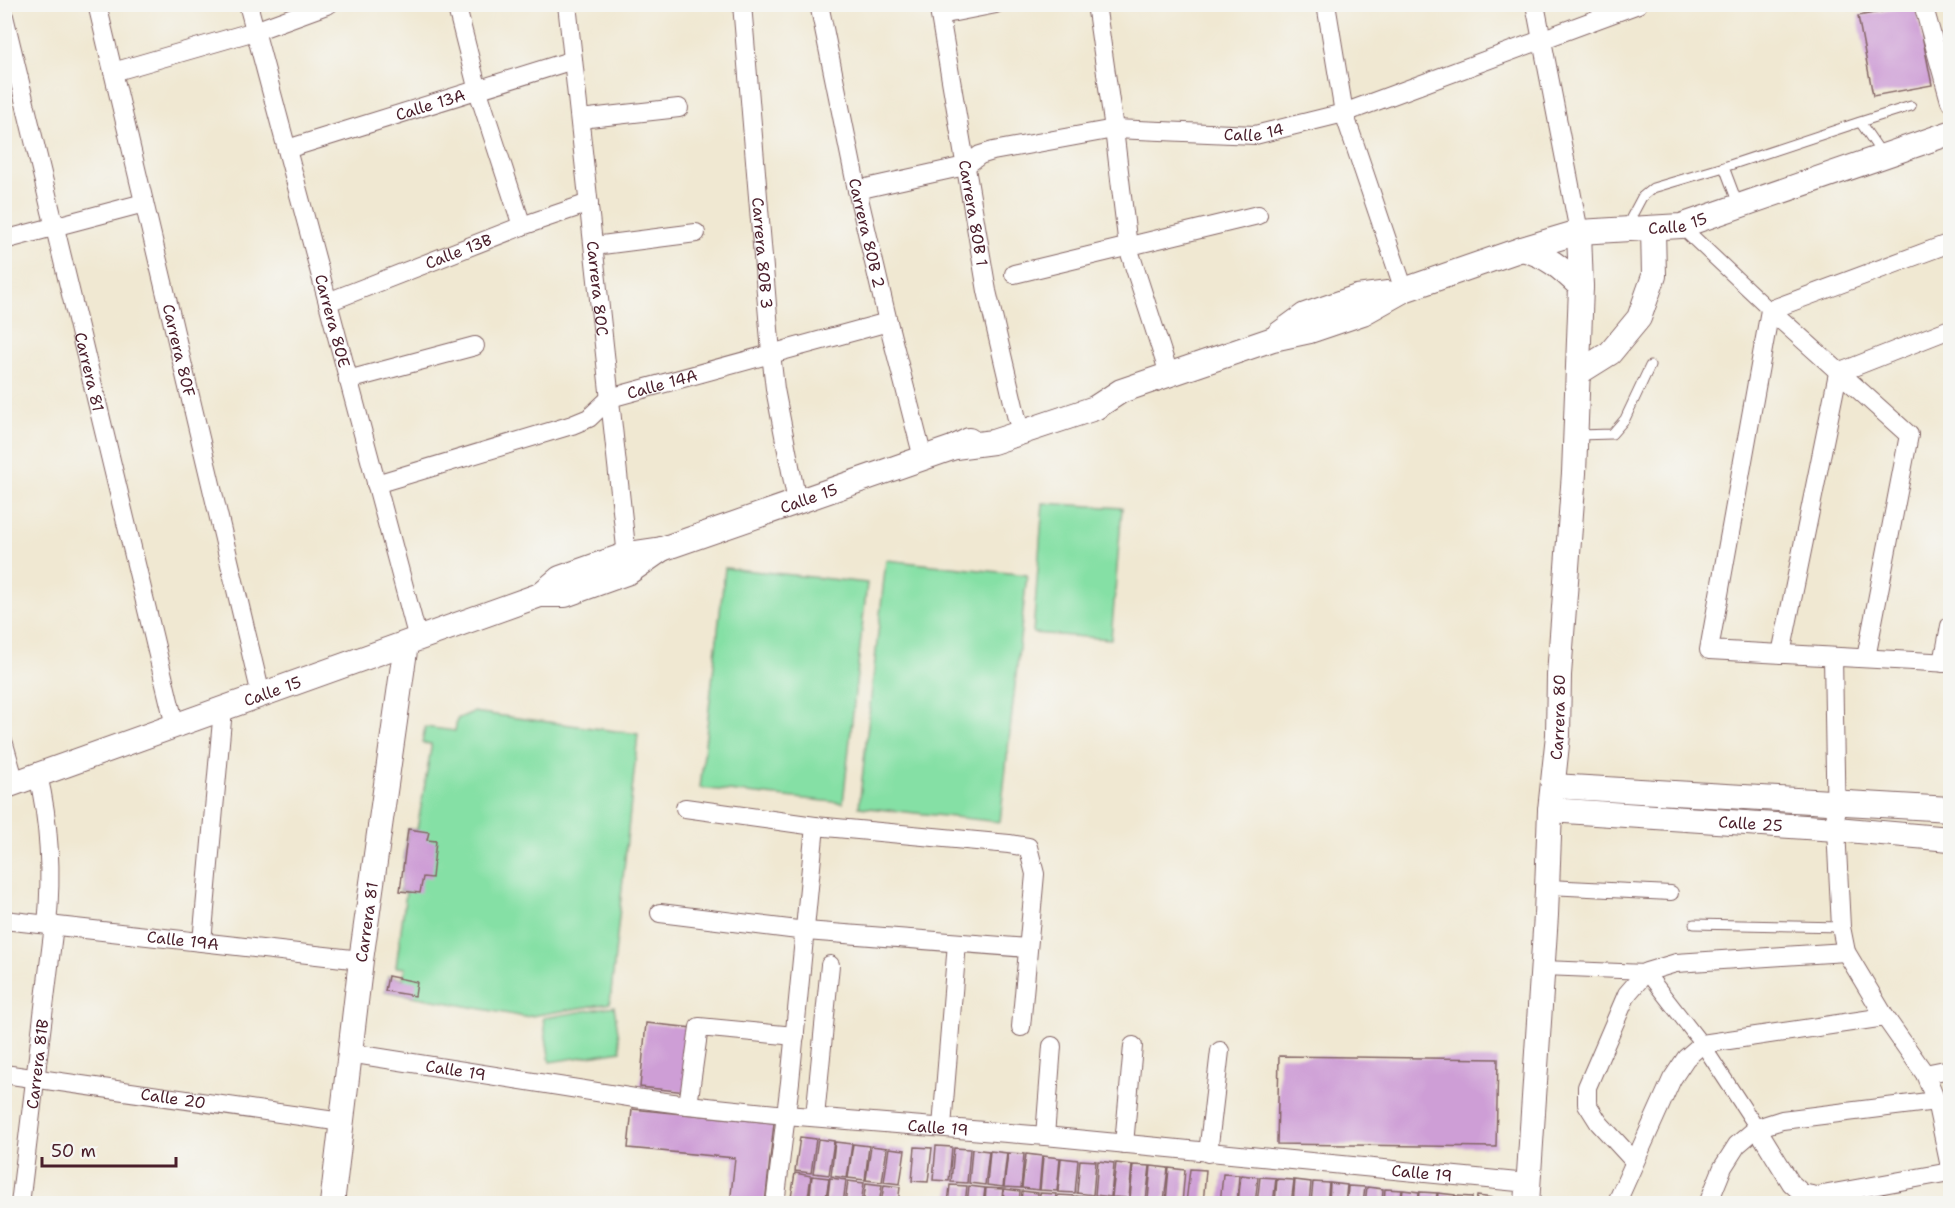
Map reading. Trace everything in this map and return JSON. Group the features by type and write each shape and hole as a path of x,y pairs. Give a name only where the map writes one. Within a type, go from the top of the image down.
{"street":[{"name":"Carrera 80F","path":"97,4 261,695"},
{"name":"Carrera 80E","path":"248,4 376,484 412,641"},
{"path":"113,72 255,30 329,4"},
{"path":"456,4 478,91 522,226"},
{"name":"Carrera 80C","path":"567,4 628,563"},
{"name":"Carrera 80B 3","path":"742,4 771,354 797,502"},
{"name":"Carrera 80B 2","path":"819,4 857,190 923,458"},
{"path":"939,10 996,4"},
{"path":"1096,4 1128,247 1169,374"},
{"path":"1326,4 1344,113 1402,291"},
{"path":"1535,4 1579,232"},
{"name":"Calle 14","path":"857,190 965,166 981,155 993,151 1114,129 1255,135 1344,113 1638,4"},
{"path":"1923,4 1950,101"},
{"name":"Carrera 80B 1","path":"939,10 987,291 1017,419"},
{"name":"Carrera 81","path":"4,16 175,726"},
{"name":"Calle 13A","path":"287,150 573,60"},
{"path":"580,119 679,108"},
{"name":"Calle 15","path":"955,447 1004,439 1095,408 1121,391 1273,339 1305,315 1357,297 1402,291 1522,249 1579,232 1681,226 1950,133"},
{"name":"Calle 13B","path":"328,302 589,202"},
{"path":"4,240 144,203"},
{"path":"1014,274 1258,215"},
{"path":"1681,226 1838,373 1909,435 1866,658"},
{"path":"1578,373 1610,353 1639,318 1654,276 1653,228"},
{"name":"Carrera 80","path":"1528,1193 1575,435 1581,287 1579,232"},
{"path":"594,246 696,233"},
{"path":"1770,310 1950,243"},
{"path":"1522,249 1553,261 1581,287"},
{"path":"1770,310 1709,650 1946,663 1950,626"},
{"name":"Calle 14A","path":"376,484 572,425 589,418 610,398 888,322"},
{"path":"1838,373 1950,328"},
{"path":"348,380 475,346"},
{"path":"1781,654 1838,373"},
{"name":"Calle 15","path":"10,785 540,596 560,578 628,563 662,549 955,447 991,428 1090,393 1121,391"},
{"name":"Carrera 81","path":"332,1203 361,960 412,641"},
{"path":"1833,657 1840,927 1846,952 1885,1017 1924,1074 1936,1101 1950,1167"},
{"path":"202,942 223,709"},
{"path":"4,744 10,785"},
{"name":"Carrera 81B","path":"20,1203 36,1078 51,925 50,849 38,775"},
{"name":"Calle 25","path":"1553,786 1950,809"},
{"path":"685,808 815,825 1028,847 1035,874 1021,1027"},
{"name":"Calle 25","path":"1551,810 1950,839"},
{"path":"775,1203 795,1036 815,825"},
{"path":"1548,887 1671,893"},
{"path":"660,913 806,931 1027,948"},
{"name":"Calle 19A","path":"4,920 361,960"},
{"path":"942,1127 957,943"},
{"path":"1543,968 1646,972 1676,963 1846,952"},
{"path":"815,1117 830,965"},
{"path":"1646,972 1702,1044 1791,1183 1802,1193 1818,1196 1950,1172"},
{"path":"1634,1161 1599,1123 1587,1104 1587,1087 1627,994 1646,972"},
{"path":"1616,1203 1672,1079 1686,1058 1702,1044 1885,1017"},
{"path":"688,1105 699,1027 795,1036"},
{"path":"1045,1136 1052,1046"},
{"path":"1124,1144 1132,1046"},
{"path":"1208,1153 1220,1051"},
{"name":"Calle 19","path":"349,1053 688,1105 1124,1144 1528,1193"},
{"path":"1924,1074 1950,1069"},
{"name":"Calle 20","path":"4,1074 342,1122"},
{"path":"1708,1203 1723,1167 1737,1145 1756,1128 1782,1120 1936,1101"}],"lane":[{"path":"1625,230 1642,197 1653,188 1911,106"},
{"path":"1860,123 1884,156"},
{"path":"1724,167 1738,207"},
{"path":"1575,435 1612,434 1625,419 1650,366"},
{"path":"1694,924 1840,927"}],"green space":[{"path":"1043,503 1122,508 1111,639 1033,633"},
{"path":"886,560 1027,575 1000,822 859,807"},
{"path":"725,568 867,583 843,803 700,788"},
{"path":"473,712 638,734 610,1003 525,1017 385,991 388,976 403,979 405,968 396,967 406,892 400,891 408,829 417,830 431,748 431,744 422,743 425,727 455,731 457,719"},
{"path":"614,1006 621,1051 550,1062 543,1018"}],"building":[{"path":"1916,5 1932,85 1873,96 1858,16"},
{"path":"408,829 429,832 427,840 436,841 432,878 423,877 420,893 400,891"},
{"path":"388,976 417,982 415,996 385,991"},
{"path":"646,1023 693,1028 686,1092 640,1087"},
{"path":"1279,1056 1498,1059 1496,1147 1277,1144"},
{"path":"632,1109 774,1123 765,1204 730,1204 735,1158 628,1148"},
{"path":"800,1137 816,1139 811,1173 795,1171"},
{"path":"818,1139 834,1141 829,1175 813,1173"},
{"path":"835,1142 852,1144 847,1178 831,1176"},
{"path":"853,1144 869,1146 865,1180 848,1178"},
{"path":"871,1146 887,1148 882,1182 866,1180"},
{"path":"936,1146 952,1147 949,1181 933,1180"},
{"path":"915,1147 932,1148 928,1182 912,1181"},
{"path":"889,1148 905,1150 900,1184 884,1182"},
{"path":"954,1148 970,1149 967,1183 951,1182"},
{"path":"972,1149 989,1151 985,1185 969,1183"},
{"path":"990,1151 1007,1153 1003,1187 987,1185"},
{"path":"1008,1153 1024,1154 1021,1188 1004,1187"},
{"path":"1026,1154 1042,1156 1039,1190 1022,1188"},
{"path":"1043,1156 1060,1158 1057,1191 1040,1190"},
{"path":"1061,1158 1078,1160 1075,1193 1058,1192"},
{"path":"1080,1160 1096,1161 1093,1195 1077,1193"},
{"path":"1098,1161 1114,1163 1111,1197 1095,1195"},
{"path":"1116,1163 1132,1165 1129,1198 1112,1197"},
{"path":"1133,1165 1150,1166 1146,1200 1130,1199"},
{"path":"1151,1166 1168,1168 1164,1201 1148,1200"},
{"path":"1169,1168 1185,1170 1182,1204 1166,1202"},
{"path":"1190,1169 1206,1170 1203,1204 1186,1203"},
{"path":"795,1173 811,1176 807,1204 790,1204"},
{"path":"1223,1174 1239,1175 1237,1204 1220,1204"},
{"path":"1241,1175 1258,1177 1255,1204 1238,1204"},
{"path":"812,1176 829,1178 825,1204 809,1204"},
{"path":"1260,1177 1276,1178 1273,1204 1257,1204"},
{"path":"830,1178 846,1180 843,1204 827,1204"},
{"path":"1277,1179 1294,1180 1291,1204 1275,1204"},
{"path":"1295,1180 1311,1182 1309,1204 1293,1204"},
{"path":"848,1181 864,1183 861,1204 845,1204"},
{"path":"1313,1182 1329,1183 1327,1204 1311,1204"},
{"path":"866,1183 882,1185 879,1204 863,1204"},
{"path":"1330,1183 1347,1185 1345,1204 1329,1204"},
{"path":"884,1185 900,1187 898,1204 881,1204"},
{"path":"950,1185 967,1186 965,1204 948,1204"},
{"path":"969,1186 985,1188 983,1204 967,1204"},
{"path":"1348,1186 1365,1187 1363,1204 1347,1204"},
{"path":"1367,1187 1383,1189 1382,1204 1365,1204"},
{"path":"986,1188 1003,1189 1001,1204 985,1204"},
{"path":"1004,1189 1020,1191 1019,1204 1003,1204"},
{"path":"1385,1189 1402,1190 1400,1204 1384,1204"},
{"path":"1403,1190 1419,1192 1418,1204 1401,1204"},
{"path":"1022,1191 1038,1193 1037,1204 1021,1204"},
{"path":"1420,1192 1437,1193 1436,1204 1419,1204"},
{"path":"1040,1193 1056,1194 1055,1204 1039,1204"},
{"path":"1438,1193 1455,1195 1454,1204 1437,1204"},
{"path":"1058,1195 1074,1196 1073,1204 1057,1204"},
{"path":"1076,1196 1092,1198 1092,1204 1076,1204"},
{"path":"1456,1196 1472,1197 1472,1204 1455,1204"},
{"path":"1477,1196 1493,1198 1493,1204 1476,1204"},
{"path":"1094,1198 1111,1199 1110,1204 1094,1204"},
{"path":"1112,1199 1128,1201 1128,1204 1111,1204"}]}
